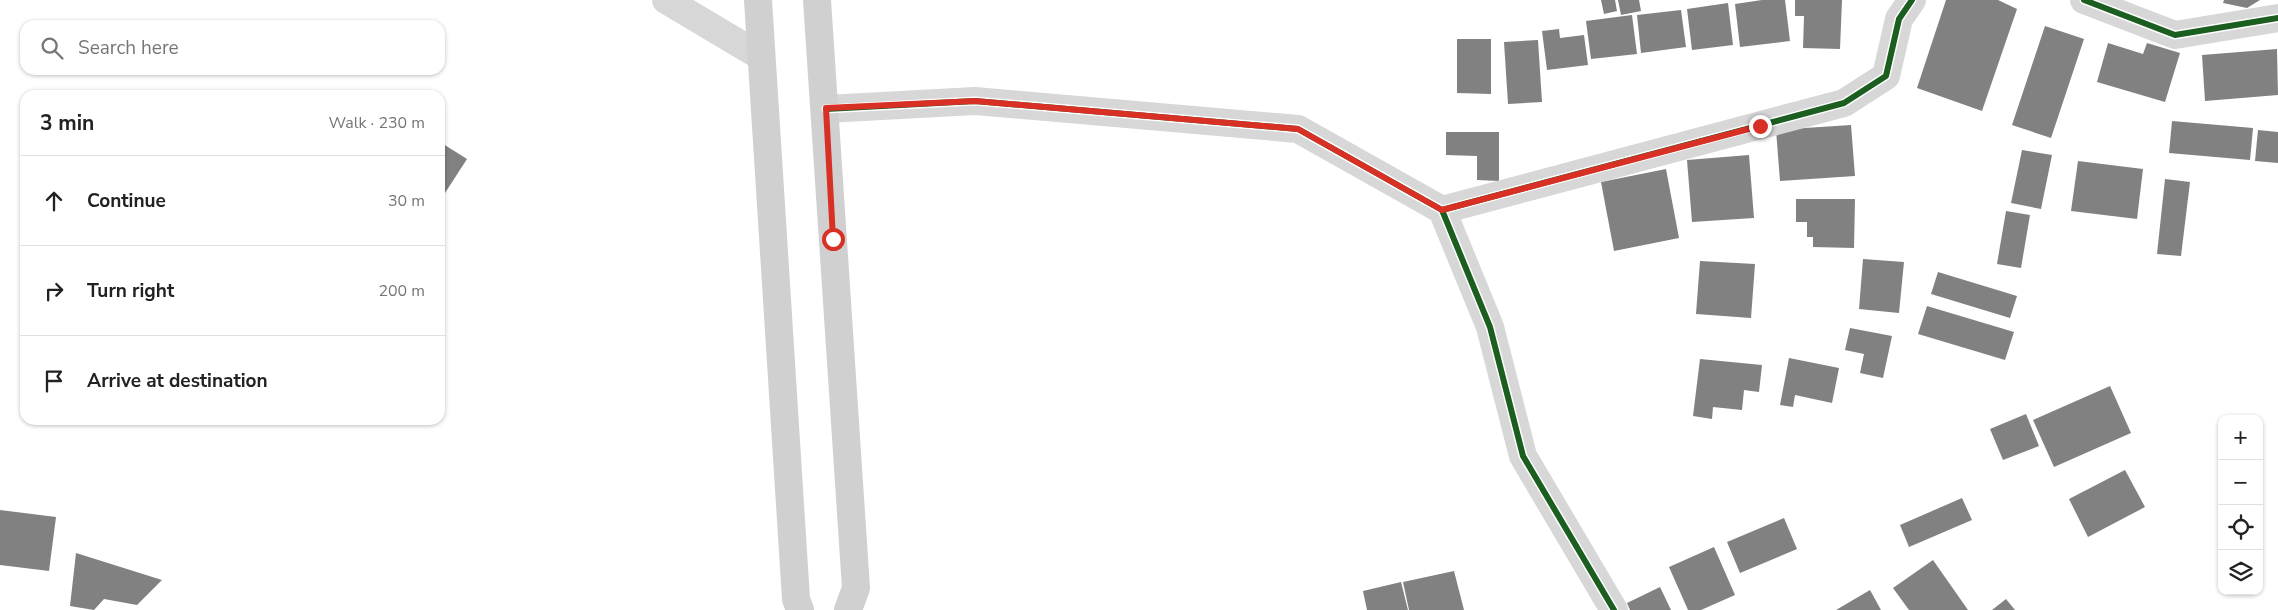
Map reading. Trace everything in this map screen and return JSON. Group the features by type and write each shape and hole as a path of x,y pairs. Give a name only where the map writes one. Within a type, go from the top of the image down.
{"main road":[{"path":"758,0 760,56 796,599 800,610"},
{"path":"817,0 826,108 856,588 848,610"}],"street":[{"path":"666,0 760,56"},
{"path":"1442,210 1844,103 1886,76 1899,19 1912,0"},
{"path":"2084,0 2175,35 2276,22"},
{"path":"826,108 975,101 1298,129 1442,210 1490,327 1523,456 1614,610"}],"building":[{"path":"1601,0 1615,0 1617,11 1604,14"},
{"path":"1618,0 1639,0 1641,11 1621,15"},
{"path":"1762,0 1785,0 1790,41 1740,47 1735,4"},
{"path":"1795,0 1842,0 1840,49 1803,48 1804,16 1795,16"},
{"path":"1946,0 1998,0 2017,9 1982,111 1917,88"},
{"path":"2224,0 2260,0 2247,8 2223,3"},
{"path":"1728,3 1733,45 1692,50 1687,9"},
{"path":"1681,10 1686,47 1641,53 1637,15"},
{"path":"1632,15 1637,54 1591,59 1586,21"},
{"path":"2045,26 2084,39 2051,138 2012,125"},
{"path":"1559,29 1560,38 1584,35 1588,65 1547,70 1542,31"},
{"path":"1457,39 1491,39 1491,94 1457,93"},
{"path":"1538,40 1542,102 1508,104 1504,42"},
{"path":"2108,43 2143,54 2147,43 2180,53 2165,102 2097,82"},
{"path":"2277,49 2278,95 2205,101 2202,55"},
{"path":"2172,121 2253,128 2250,160 2169,153"},
{"path":"1851,125 1855,176 1780,181 1776,130"},
{"path":"2258,130 2278,132 2278,163 2255,161"},
{"path":"1446,132 1499,132 1499,181 1477,180 1477,156 1446,155"},
{"path":"445,145 467,159 445,193"},
{"path":"2022,150 2052,155 2041,209 2011,203"},
{"path":"1749,155 1754,218 1692,222 1687,160"},
{"path":"2078,161 2143,169 2137,219 2071,211"},
{"path":"1666,169 1679,238 1614,251 1601,182"},
{"path":"2165,179 2190,182 2181,256 2157,254"},
{"path":"1796,199 1855,199 1854,248 1813,247 1813,237 1807,237 1807,222 1796,222"},
{"path":"2006,211 2030,215 2021,268 1997,264"},
{"path":"1863,259 1904,262 1899,313 1859,309"},
{"path":"1700,261 1755,264 1751,318 1696,314"},
{"path":"1938,272 2017,296 2010,318 1931,294"},
{"path":"1927,306 2014,332 2005,360 1918,334"},
{"path":"1850,328 1892,336 1883,378 1860,373 1864,354 1845,350"},
{"path":"1789,358 1839,368 1832,403 1795,395 1793,407 1780,405"},
{"path":"1700,359 1762,365 1759,392 1744,390 1742,410 1713,407 1712,419 1693,416"},
{"path":"2110,386 2131,433 2054,467 2033,420"},
{"path":"2026,414 2039,446 2003,460 1990,429"},
{"path":"2125,470 2145,507 2088,537 2069,499"},
{"path":"1962,498 1972,520 1909,547 1900,525"},
{"path":"0,510 56,517 49,571 0,565"},
{"path":"1784,518 1797,549 1740,573 1727,542"},
{"path":"1714,547 1735,595 1701,610 1688,610 1669,567"},
{"path":"76,553 162,580 137,605 104,599 94,610 70,606"},
{"path":"1933,560 1968,610 1909,610 1893,588"},
{"path":"1454,571 1464,610 1409,610 1403,582"},
{"path":"1401,582 1408,610 1367,610 1363,591"},
{"path":"1660,587 1671,610 1630,610 1627,603"},
{"path":"1870,590 1881,610 1836,610"},
{"path":"2006,599 2015,610 1992,610"}],"cycle path":[{"path":"1442,210 1844,103 1886,76 1899,19 1912,0"},
{"path":"2084,0 2175,35 2278,18"},
{"path":"826,109 975,101 1298,129 1442,210 1490,327 1523,456 1614,610"}],"route":[{"path":"833,239 826,108 894,107 975,101 1298,129 1442,210 1760,126"}]}
